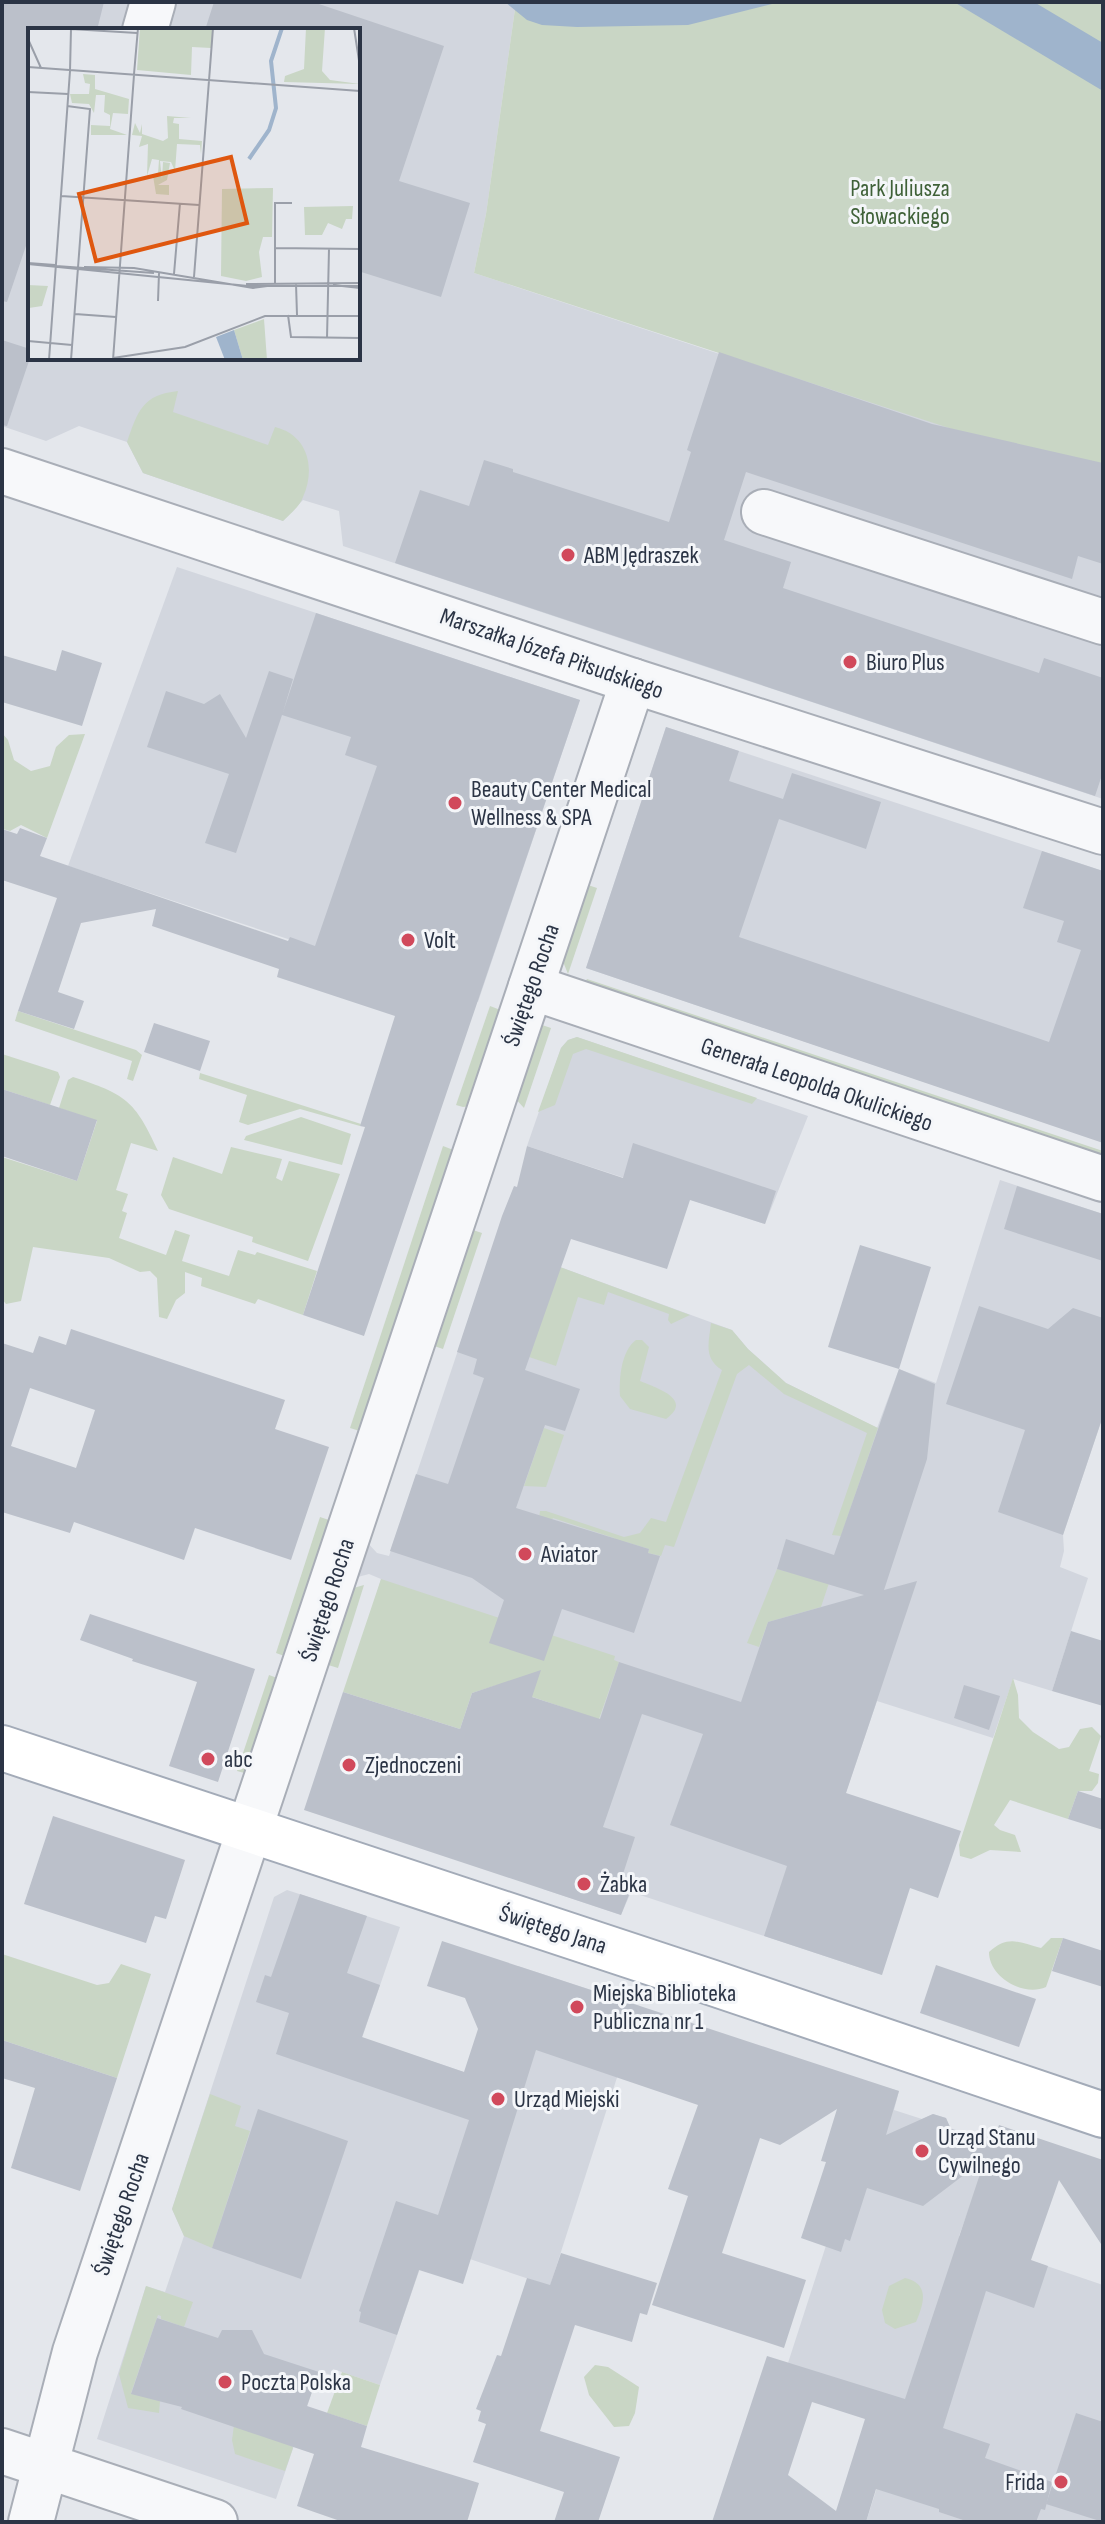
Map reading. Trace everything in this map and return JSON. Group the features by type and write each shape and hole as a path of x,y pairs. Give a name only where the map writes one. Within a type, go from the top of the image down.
{"main road":[{"name":"Świętego Jana","path":"2,1748 727,1987 1103,2115"}],"street":[{"path":"146,28 153,2"},
{"name":"Marszałka Józefa Piłsudskiego","path":"2,471 633,681 1103,832"},
{"path":"764,512 1103,622"},
{"name":"Świętego Rocha","path":"31,2522 75,2352 633,681"},
{"name":"Generała Leopolda Okulickiego","path":"531,987 1103,1179"},
{"path":"2,2451 215,2522"}],"shaded area":[{"path":"2,2 516,2 486,214 474,273 750,364 1103,464 1103,799 343,546 339,511 303,500 283,521 143,473 127,442 79,426 46,441 2,426"},
{"path":"177,567 580,700 478,1002 68,866"},
{"path":"666,727 1103,871 1103,1142 586,968"},
{"path":"577,1037 808,1116 765,1224 527,1146 561,1048 568,1040"},
{"path":"1000,1180 1103,1214 1103,1416 1063,1535 1064,1551 1060,1567 1088,1578 1052,1691 1013,1679 993,1738 877,1701 807,1908 882,1975 631,1892 621,1915 543,1889 618,1662 377,1593 381,1579 369,1574 354,1578 366,1541 377,1553 389,1556 493,1246 560,1267 732,1330 786,1383 877,1428 899,1369 936,1383"},
{"path":"287,1890 400,1927 362,2038 482,2078 518,1966 640,2006 550,2286 428,2245 380,2385 333,2369 331,2375 319,2371 276,2499 97,2439 146,2286 165,2292 184,2236 172,2209 274,1897"},
{"path":"878,2085 899,2091 894,2110 922,2119 933,2114 946,2118 950,2128 993,2142 959,2236 1103,2285 1103,2522 866,2522 895,2431 788,2363"}],"green space":[{"name":"Park Juliusza Słowackiego","path":"516,2 1103,2 1103,464 952,429 474,273 486,214"},
{"path":"178,391 173,412 268,445 275,427 295,437 302,445 309,464 307,486 300,504 283,521 143,473 127,442 138,413 156,396"},
{"path":"2,733 8,740 14,760 31,771 50,766 56,747 69,735 85,734 47,838 21,825 10,831 3,829"},
{"path":"585,884 597,888 568,974 562,959"},
{"path":"587,979 1103,1151 1103,1157 584,984"},
{"path":"490,1006 503,1011 471,1106 456,1105"},
{"path":"18,1011 136,1050 142,1055 133,1081 127,1079 132,1061 15,1021"},
{"path":"539,1024 551,1028 524,1108 514,1097"},
{"path":"577,1037 757,1098 752,1104 586,1049 573,1054 555,1105 538,1112 561,1048 568,1040"},
{"path":"2,1054 58,1072 60,1077 50,1105 2,1089"},
{"path":"200,1073 361,1124 300,1109 248,1125 239,1122 247,1095 199,1079"},
{"path":"73,1077 117,1094 126,1101 142,1120 158,1151 131,1143 116,1190 128,1194 122,1211 127,1213 119,1238 166,1255 175,1230 190,1235 182,1261 229,1276 238,1250 255,1255 257,1252 317,1271 303,1315 258,1299 255,1304 201,1286 202,1278 185,1272 185,1293 176,1300 167,1319 159,1317 157,1278 150,1271 140,1272 109,1258 33,1247 21,1301 6,1304 2,1299 2,1157 77,1181 97,1121 59,1108 68,1080"},
{"path":"301,1117 351,1134 342,1165 244,1140 246,1136"},
{"path":"443,1146 456,1151 363,1432 350,1428"},
{"path":"231,1147 282,1159 276,1178 282,1181 289,1161 340,1174 308,1261 252,1242 253,1237 169,1209 161,1195 173,1157 222,1174"},
{"path":"470,1229 482,1233 443,1349 431,1345"},
{"path":"560,1267 690,1315 671,1324 669,1314 608,1292 604,1305 578,1297 556,1366 529,1357"},
{"path":"711,1323 732,1330 786,1383 878,1428 841,1536 832,1535 867,1433 784,1394 749,1365 737,1374 674,1547 665,1545 661,1556 626,1542 623,1546 614,1538 553,1518 550,1523 539,1519 540,1511 546,1511 624,1537 640,1533 651,1518 666,1522 722,1370 710,1355"},
{"path":"636,1340 642,1340 649,1347 640,1381 662,1390 676,1405 674,1412 666,1419 630,1409 620,1396 624,1358"},
{"path":"544,1428 564,1435 546,1487 524,1486"},
{"path":"320,1517 332,1521 287,1657 276,1653"},
{"path":"777,1569 829,1583 821,1607 768,1622 759,1647 747,1643"},
{"path":"381,1579 615,1656 614,1660 619,1662 596,1728 565,1708 497,1685 472,1693 460,1729 343,1692"},
{"path":"364,1585 338,1668 325,1664 350,1589"},
{"path":"269,1675 280,1679 248,1774 237,1771"},
{"path":"1013,1678 1018,1695 1019,1718 1033,1732 1059,1749 1069,1747 1080,1729 1092,1727 1101,1736 1089,1771 1099,1774 1098,1783 1092,1791 1078,1791 1068,1819 1010,1800 994,1825 1015,1835 1021,1852 990,1850 971,1859 960,1856 959,1845"},
{"path":"1051,1938 1063,1938 1046,1987 1027,1989 1009,1983 991,1961 989,1952 1002,1943 1014,1941 1041,1948"},
{"path":"2,1954 97,1985 109,1983 121,1964 151,1974 117,2078 2,2040"},
{"path":"210,2094 241,2106 235,2126 250,2131 212,2248 184,2236 172,2209"},
{"path":"905,2278 922,2290 923,2301 916,2322 895,2329 885,2323 882,2310 889,2286"},
{"path":"146,2286 193,2302 184,2327 158,2315 131,2393 160,2401 159,2413 128,2408 119,2374"},
{"path":"595,2365 608,2367 639,2387 635,2413 629,2426 614,2427 589,2395 584,2377"},
{"path":"342,2372 380,2385 367,2426 327,2413"},
{"path":"234,2425 291,2444 293,2448 285,2471 235,2454 232,2440"}],"water":[{"path":"505,2 780,2 688,25 577,27 542,25 527,20"},
{"path":"954,2 1034,2 1103,43 1103,91"}],"building":[{"path":"2,2 104,2 98,28 28,28 28,240 7,302 2,301"},
{"path":"214,2 313,2 444,46 399,181 470,203 441,297 360,272 360,28 206,28"},
{"path":"2,340 28,348 29,360 7,426 2,425"},
{"path":"719,352 932,424 1103,463 1103,564 1078,556 1072,579 746,472 724,540 791,562 783,588 1039,673 1044,658 1103,678 1103,772 1095,796 395,563 420,490 469,506 484,460 669,522 691,452 687,450"},
{"path":"316,613 580,700 364,1336 303,1315 365,1127 360,1126 395,1016 277,977 279,969 152,926 156,909 81,923 58,992 84,1001 74,1029 18,1011 57,898 2,880 2,829 17,834 20,828 47,838 40,856 288,941 290,937 315,946 377,766 345,755 351,737 282,715 236,853 205,843 229,774 147,747 166,691 204,704 220,694 246,738 269,671 293,679 283,712"},
{"path":"62,650 102,663 82,726 2,702 2,655 56,671"},
{"path":"666,727 739,751 729,781 783,799 792,773 881,802 866,849 779,819 739,937 1049,1042 1081,950 1057,942 1064,921 1023,908 1042,851 1103,871 1103,1143 586,968"},
{"path":"154,1023 210,1041 200,1071 144,1052"},
{"path":"2,1089 97,1120 77,1181 2,1156"},
{"path":"633,1143 776,1191 765,1224 690,1200 667,1269 571,1239 525,1370 580,1389 565,1431 545,1425 516,1508 649,1549 648,1553 660,1556 634,1633 562,1609 544,1661 489,1643 504,1600 472,1578 390,1551 416,1474 448,1484 484,1378 473,1374 477,1359 457,1352 502,1216 514,1186 517,1187 527,1146 623,1178"},
{"path":"1017,1186 1103,1214 1103,1261 1004,1229"},
{"path":"860,1245 931,1267 899,1369 828,1347"},
{"path":"979,1306 1048,1329 1073,1308 1103,1318 1103,1416 1063,1535 998,1512 1025,1430 946,1404"},
{"path":"71,1329 285,1400 275,1429 329,1447 291,1560 195,1528 184,1560 74,1522 70,1533 2,1512 2,1343 33,1353 39,1336 66,1345","holes":["30,1388 95,1410 76,1468 11,1446"]},
{"path":"899,1369 935,1384 927,1459 884,1590 917,1581 846,1793 961,1831 938,1898 910,1888 882,1975 764,1936 787,1866 670,1825 703,1734 642,1714 603,1827 635,1837 622,1877 634,1882 621,1915 304,1810 343,1692 460,1729 472,1693 541,1670 532,1697 600,1719 619,1662 741,1702 768,1622 864,1595 777,1569 786,1539 834,1555"},
{"path":"90,1614 255,1669 218,1782 169,1766 197,1682 80,1640"},
{"path":"1071,1631 1103,1641 1103,1706 1052,1691"},
{"path":"964,1685 1000,1696 989,1730 954,1718"},
{"path":"1078,1791 1103,1799 1103,1830 1068,1819"},
{"path":"53,1816 185,1860 166,1919 155,1916 146,1943 24,1904"},
{"path":"300,1894 367,1916 347,1973 380,1985 362,2037 464,2072 478,2029 465,1998 427,1986 442,1941 899,2091 886,2135 933,2114 946,2118 951,2129 993,2142 999,2125 1103,2160 1103,2247 1059,2180 1031,2260 1048,2266 1034,2308 986,2291 943,2428 990,2444 985,2458 1052,2482 1045,2510 1041,2509 1036,2522 969,2522 876,2489 866,2522 712,2522 767,2356 905,2399 985,2159 923,2206 867,2188 850,2241 845,2239 841,2252 801,2238 826,2162 821,2161 837,2109 780,2145 760,2138 722,2253 806,2280 784,2348 652,2305 688,2196 668,2189 698,2105 536,2050 463,2284 419,2270 397,2335 359,2322 359,2311 396,2201 438,2215 469,2120 276,2054 289,2013 256,2002 265,1975 271,1977","holes":["812,2402 865,2419 836,2511 788,2475"]},
{"path":"1063,1938 1103,1951 1103,1987 1052,1971"},
{"path":"936,1965 1036,1999 1019,2047 920,2013"},
{"path":"2,2040 117,2078 80,2191 11,2168 35,2088 2,2078"},
{"path":"258,2109 348,2141 301,2279 212,2248"},
{"path":"561,2253 657,2283 647,2315 640,2313 632,2342 575,2325 540,2431 620,2457 598,2522 554,2522 564,2492 473,2462 486,2424 478,2421 481,2411 476,2409 497,2355 501,2356 527,2278 550,2285"},
{"path":"157,2318 218,2338 222,2330 252,2330 264,2354 319,2372 307,2406 367,2426 361,2447 479,2483 467,2522 343,2522 297,2506 314,2454 182,2407 131,2394"},
{"path":"1076,2413 1103,2422 1103,2522 1046,2504"}],"place":[{"name":"ABM Jędraszek","path":"568,555"},
{"name":"Biuro Plus","path":"850,662"},
{"name":"Beauty Center Medical Wellness & SPA","path":"455,803"},
{"name":"Volt","path":"408,940"},
{"name":"Aviator","path":"525,1554"},
{"name":"abc","path":"208,1759"},
{"name":"Zjednoczeni","path":"349,1765"},
{"name":"Żabka","path":"584,1884"},
{"name":"Miejska Biblioteka Publiczna nr 1","path":"577,2007"},
{"name":"Urząd Miejski","path":"498,2099"},
{"name":"Urząd Stanu Cywilnego","path":"922,2151"},
{"name":"Poczta Polska","path":"225,2382"},
{"name":"Frida","path":"1061,2482"}]}
